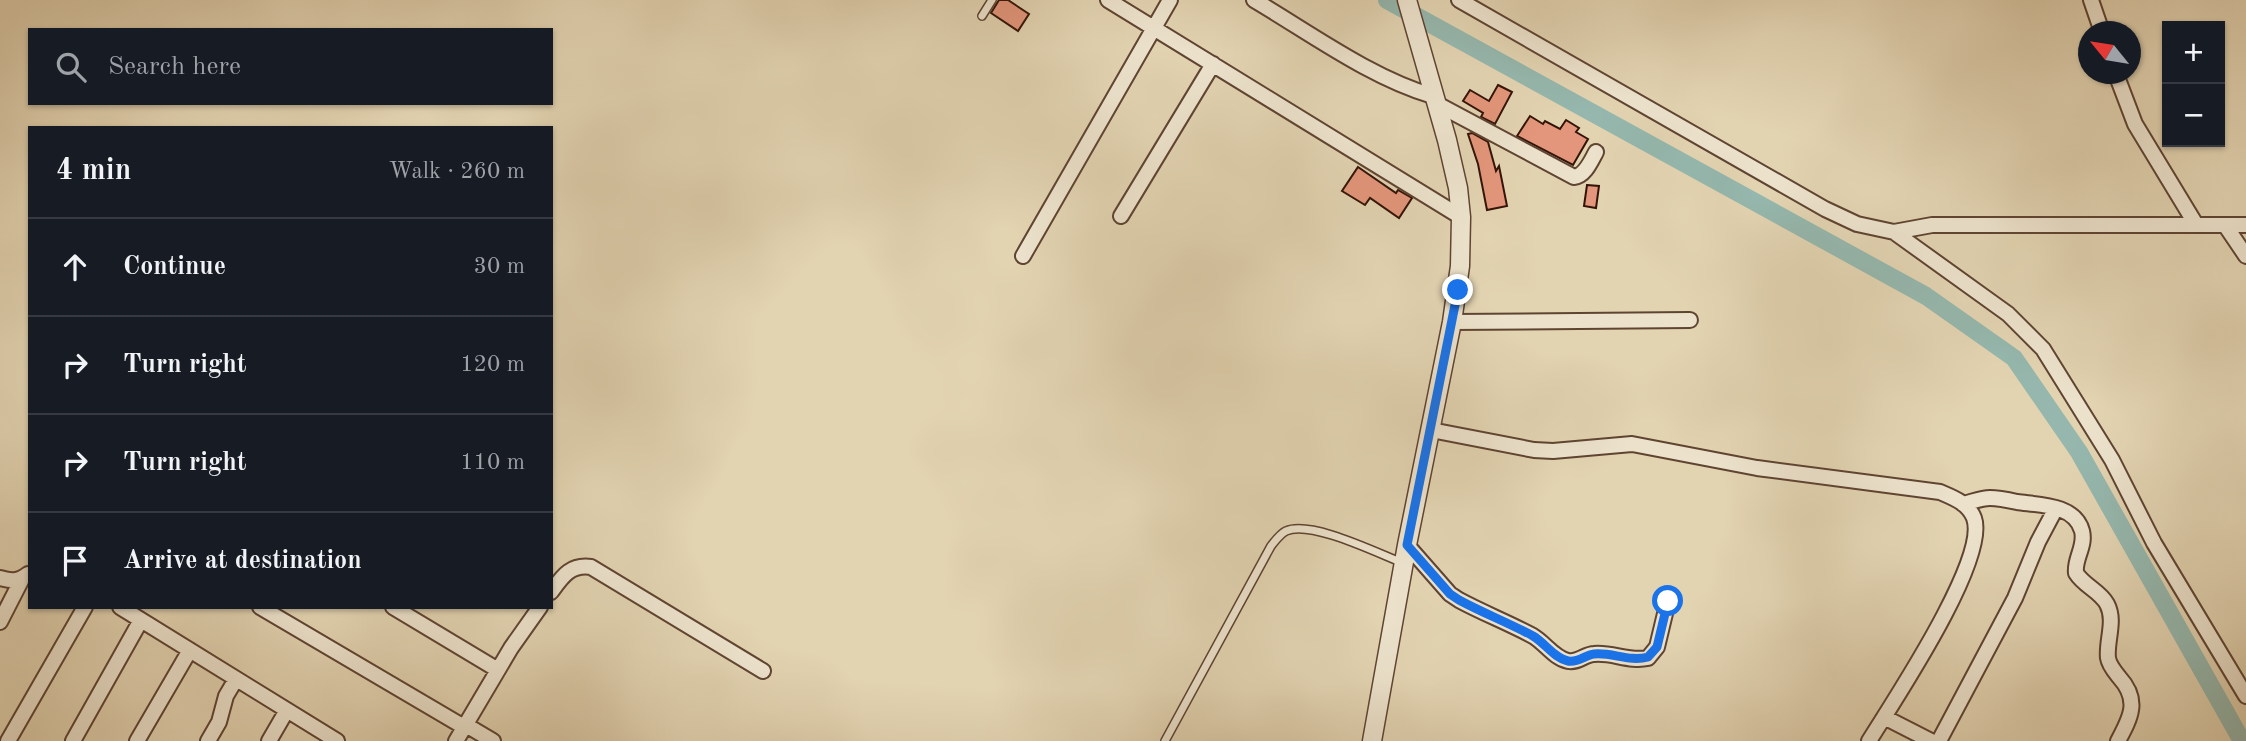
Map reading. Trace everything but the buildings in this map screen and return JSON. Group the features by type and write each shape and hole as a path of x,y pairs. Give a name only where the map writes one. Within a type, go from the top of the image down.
{"street":[{"path":"1108,0 1461,217"},
{"path":"1023,256 1156,29 1170,0"},
{"path":"1254,0 1385,78 1435,100 1574,177 1583,173 1596,152"},
{"path":"1372,741 1452,322 1460,267 1461,217 1458,188 1407,0"},
{"path":"1459,0 1825,209 1857,224 1894,232 1933,225 2246,225"},
{"path":"2091,0 2098,21"},
{"path":"1121,216 1213,64"},
{"path":"2120,84 2135,124 2195,223"},
{"path":"2225,225 2246,256"},
{"path":"1894,232 2008,314 2043,349 2112,460 2160,553 2246,696"},
{"path":"1452,322 1690,320"},
{"path":"1430,430 1534,450 1553,451 1632,444 1757,468 1941,492 1963,504 1974,519 1976,531 1969,560 1950,603 1869,741"},
{"path":"1963,504 1990,498 2056,508 2070,514 2078,523 2082,532 2082,545 2076,573 2106,602 2110,612 2108,658 2114,671 2130,690 2132,699 2129,718 2118,741"},
{"path":"1940,741 2015,598 2038,542 2056,508"},
{"path":"1406,554 1459,600 1535,637 1569,661 1575,662 1597,653 1631,660 1648,657 1657,647 1668,601"},
{"path":"553,589 573,567 591,567 763,671"},
{"path":"0,578 12,582 26,576"},
{"path":"0,622 26,576"},
{"path":"9,741 84,609"},
{"path":"123,609 337,741"},
{"path":"263,609 493,741"},
{"path":"396,609 498,670"},
{"path":"456,741 511,648 539,609"},
{"path":"73,741 141,620"},
{"path":"137,741 190,650"},
{"path":"208,741 219,722 226,696 236,678"},
{"path":"269,741 287,710"},
{"path":"1884,717 1931,741"}],"lane":[{"path":"982,16 992,0"},
{"path":"1165,741 1271,546 1284,532 1299,528 1319,531 1406,554"}],"waterway":[{"path":"1387,0 1926,296 2014,358 2079,452 2242,741"}],"route":[{"path":"1458,290 1407,545 1450,594 1535,637 1569,661 1575,662 1597,653 1631,660 1648,657 1657,647 1668,601"}]}
